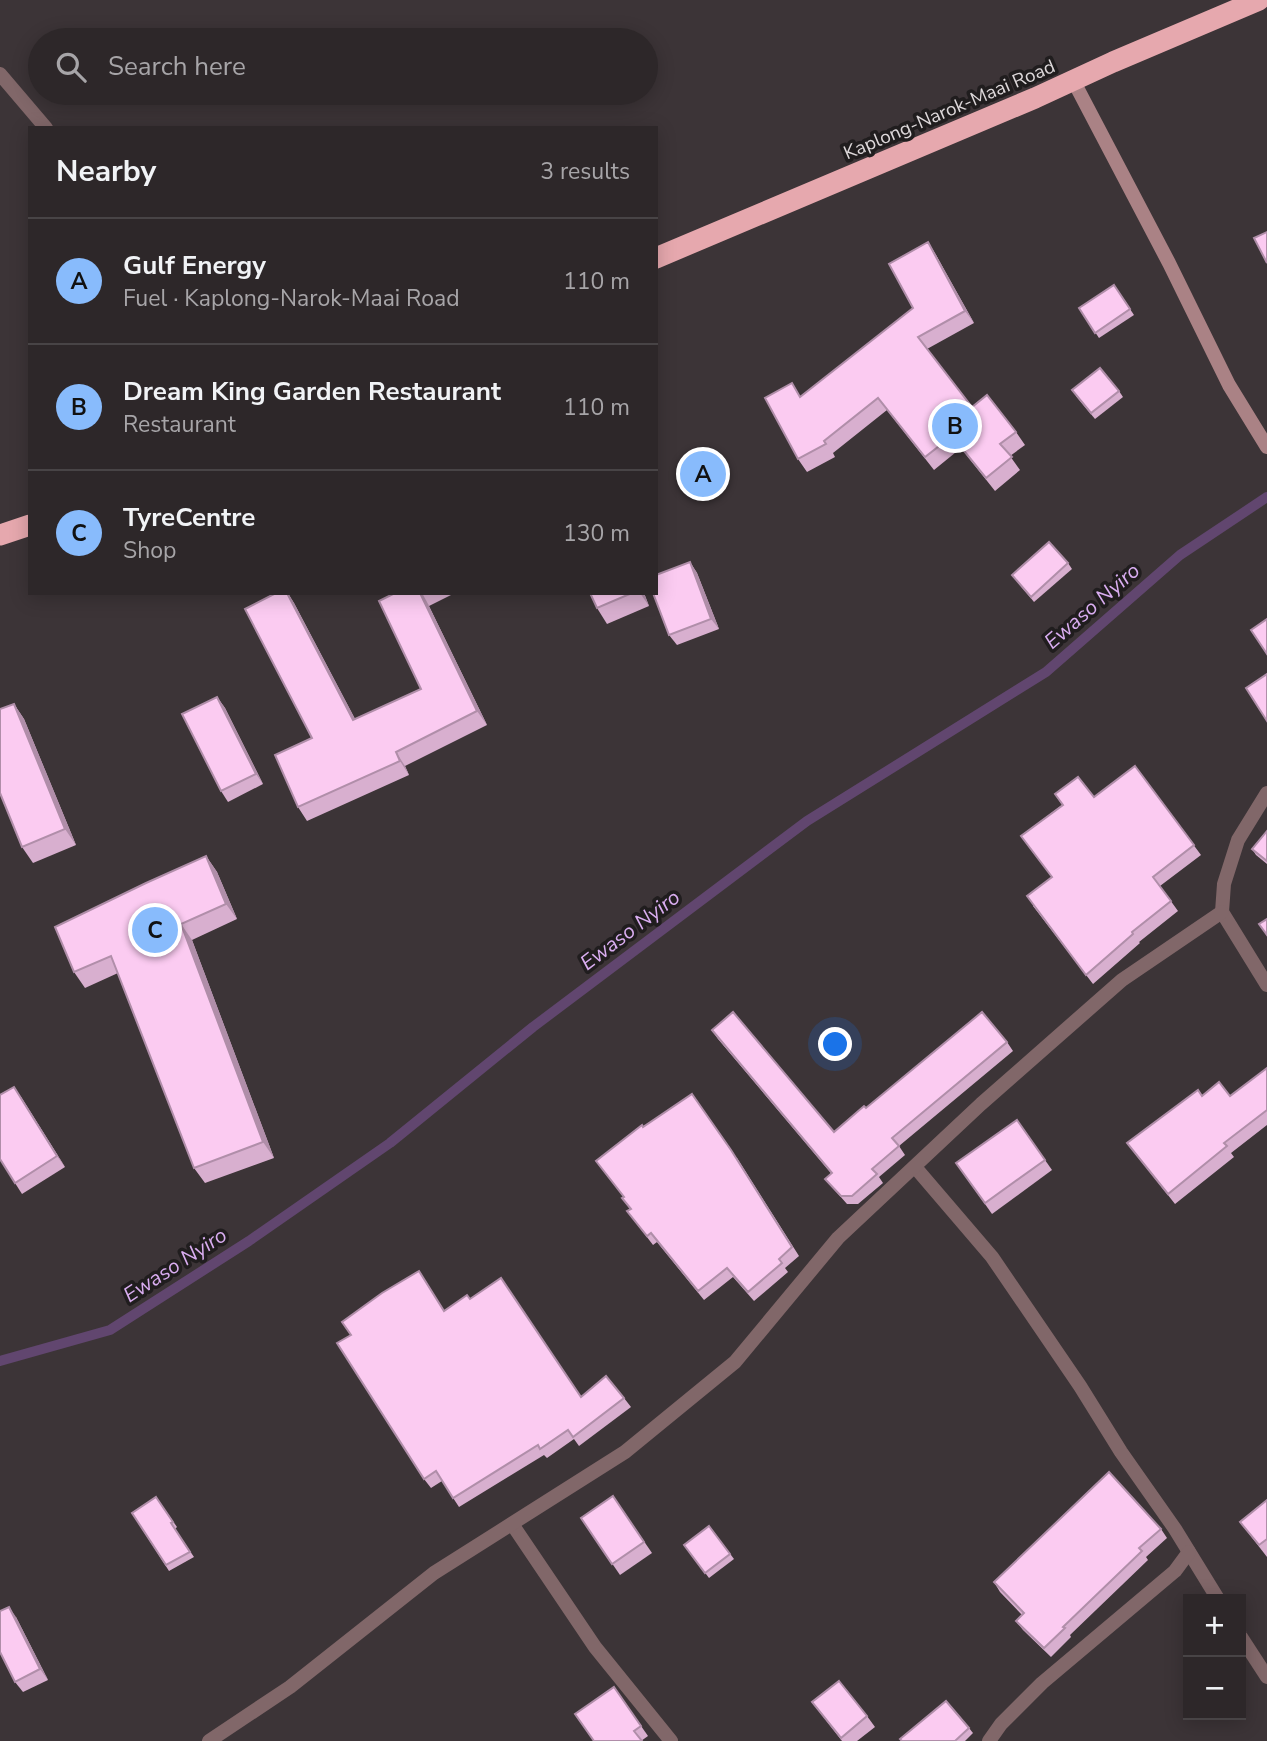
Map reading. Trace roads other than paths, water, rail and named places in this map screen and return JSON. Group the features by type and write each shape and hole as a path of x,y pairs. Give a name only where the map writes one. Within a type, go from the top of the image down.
{"highway":[{"name":"Kaplong-Narok-Maai Road","path":"658,257 1035,99 1259,0"},
{"path":"0,535 28,525"}],"street":[{"path":"0,74 44,126"},
{"path":"1073,80 1169,262 1229,385 1267,447"},
{"path":"1267,793 1238,840 1224,884 1222,912 1267,985"},
{"path":"209,1741 289,1687 434,1573 625,1452 735,1362 838,1238 981,1104 1122,979 1222,912"},
{"path":"915,1167 992,1257 1080,1386 1215,1594"},
{"path":"512,1524 595,1647 671,1741"},
{"path":"989,1741 1042,1682 1175,1571 1189,1552"},
{"path":"1246,1645 1267,1677"}],"waterway":[{"name":"Ewaso Nyiro","path":"0,1361 110,1330 249,1241 390,1143 533,1027 807,821 1046,672 1180,555 1267,497"}],"place":[{"name":"Dream King Garden Restaurant","path":"955,426"},
{"name":"Gulf Energy","path":"703,474"},
{"name":"TyreCentre","path":"155,930"}]}
